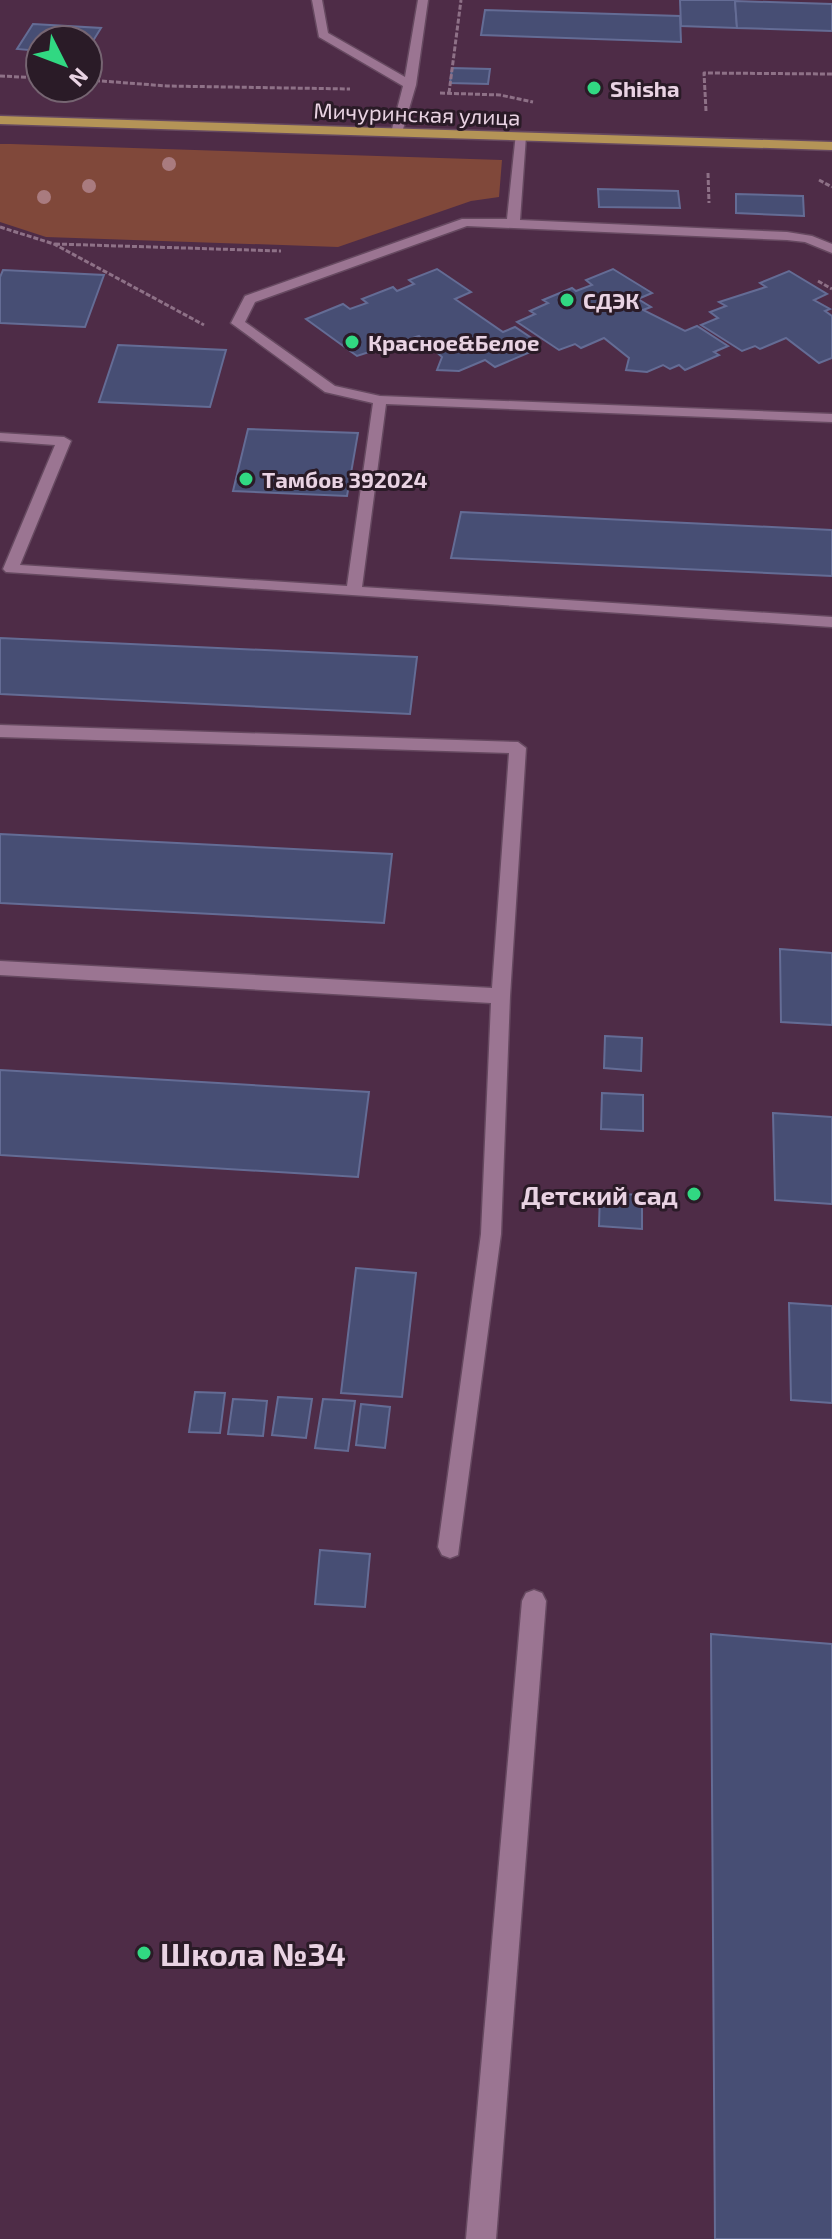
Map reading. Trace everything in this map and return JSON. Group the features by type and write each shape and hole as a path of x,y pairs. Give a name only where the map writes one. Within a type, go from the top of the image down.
{"main road":[{"name":"Мичуринская улица","path":"0,120 832,146"}],"lane":[{"path":"317,0 323,35 410,85"},
{"path":"397,133 410,85 423,0"},
{"path":"513,223 520,136"},
{"path":"832,249 808,239 787,236 466,222 250,299 238,323 330,389 380,400 832,418"},
{"path":"354,589 380,400"},
{"path":"0,437 64,441 11,569 832,622"},
{"path":"0,731 518,748 501,996 491,1234 450,1547"},
{"path":"0,968 501,996"},
{"path":"481,2239 534,1601"}],"path":[{"path":"449,93 461,0"},
{"path":"704,73 832,74"},
{"path":"0,76 24,77"}],"shaded area":[{"path":"0,144 502,160 499,197 471,201 338,247 46,237 0,222"}],"building":[{"path":"680,0 735,0 737,28 681,26"},
{"path":"735,1 832,4 832,31 737,28"},
{"path":"485,10 680,16 681,42 481,35"},
{"path":"24,38 24,50 17,49"},
{"path":"452,68 490,69 488,84 450,83"},
{"path":"598,189 678,191 680,208 599,207"},
{"path":"736,194 803,196 804,216 736,213"},
{"path":"437,269 471,292 455,299 503,332 515,327 539,343 523,349 528,353 495,367 485,360 459,371 437,370 442,357 419,336 357,356 306,319 343,304 350,309 367,303 362,299 393,287 397,291 414,284 409,280"},
{"path":"613,269 652,293 638,299 651,307 643,310 685,331 697,326 728,346 714,352 719,355 685,370 679,365 670,369 663,365 647,372 626,370 629,358 604,338 581,348 575,344 559,350 517,322 535,314 530,311 548,303 543,300 572,288 576,291 592,285 586,280"},
{"path":"3,270 104,275 85,327 0,323 0,277"},
{"path":"789,271 827,294 814,300 830,309 825,311 832,316 832,358 819,363 786,338 760,349 755,346 742,351 701,325 718,318 710,312 726,306 719,302 766,287 760,283"},
{"path":"118,345 226,350 210,407 99,402"},
{"path":"248,429 358,433 347,496 233,491"},
{"path":"461,512 832,530 832,576 451,558"},
{"path":"0,638 417,657 410,714 0,694"},
{"path":"0,834 392,854 384,923 0,903"},
{"path":"780,949 832,953 832,1025 781,1022"},
{"path":"605,1036 642,1038 641,1071 604,1068"},
{"path":"0,1070 369,1092 358,1177 0,1155"},
{"path":"602,1093 643,1095 643,1131 601,1129"},
{"path":"773,1113 832,1117 832,1204 775,1200"},
{"path":"600,1193 642,1195 642,1229 599,1226"},
{"path":"356,1268 416,1273 402,1397 341,1393"},
{"path":"789,1303 832,1306 832,1403 791,1400"},
{"path":"195,1392 225,1393 220,1433 189,1432"},
{"path":"278,1397 312,1399 306,1438 272,1435"},
{"path":"233,1399 267,1401 263,1436 228,1434"},
{"path":"323,1399 355,1401 348,1451 315,1448"},
{"path":"361,1404 390,1407 385,1448 356,1445"},
{"path":"320,1550 370,1554 365,1607 315,1604"},
{"path":"711,1634 832,1644 832,2239 715,2239"}],"place":[{"name":"Shisha","path":"594,88"},
{"name":"СДЭК","path":"567,300"},
{"name":"Красное&Белое","path":"352,342"},
{"name":"Тамбов 392024","path":"246,479"},
{"name":"Детский сад","path":"694,1194"},
{"name":"Школа №34","path":"144,1953"}]}
